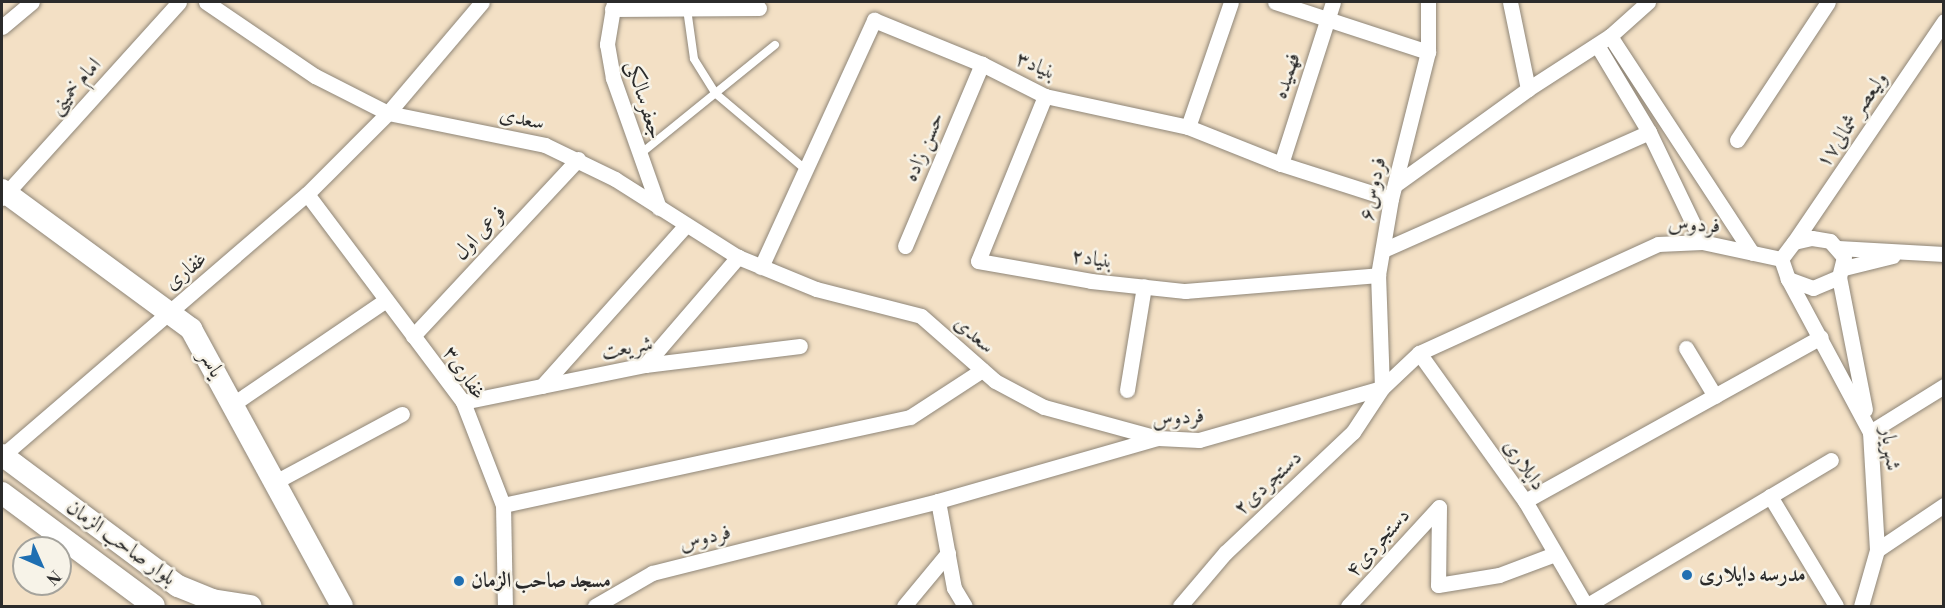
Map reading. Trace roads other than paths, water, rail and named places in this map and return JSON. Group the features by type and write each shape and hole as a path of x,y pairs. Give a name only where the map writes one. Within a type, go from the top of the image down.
{"street":[{"path":"2,27 32,2"},
{"name":"امام خمینی","path":"3,194 179,2"},
{"path":"206,2 315,76 387,112"},
{"path":"1188,127 1231,2"},
{"path":"1275,2 1428,52"},
{"name":"فهمیده","path":"1281,164 1333,2"},
{"name":"فردوس۶","path":"1382,388 1378,275 1393,192 1428,52 1428,2"},
{"path":"1510,2 1528,89"},
{"path":"1737,140 1828,2"},
{"name":"غفاری","path":"2,455 307,195 387,112 476,3"},
{"path":"1393,192 1528,89 1610,36 1644,3"},
{"path":"613,4 687,9 759,8"},
{"name":"جعفرسالکی","path":"613,4 607,44 613,78 659,208"},
{"name":"بنیاد۳","path":"805,170 874,20 982,64 1045,96 1188,127 1281,164 1393,192"},
{"name":"ولیعصر شمالی۱۷","path":"1794,242 1944,21"},
{"path":"1610,36 1752,253"},
{"path":"1597,45 1649,132 1702,243"},
{"name":"حسن زاده","path":"905,246 982,64"},
{"name":"بنیاد۲","path":"1045,96 978,261 1185,291 1378,275"},
{"name":"سعدی","path":"387,112 544,145 578,159 738,257 816,289 921,316 982,370 1044,408 1158,438"},
{"path":"1383,250 1649,132"},
{"name":"فرعی اول","path":"413,336 578,159"},
{"path":"761,267 805,170"},
{"name":"یاسر","path":"3,194 191,329 342,606"},
{"name":"غفاری۳","path":"307,195 463,402 503,505 506,606"},
{"path":"542,386 686,225"},
{"path":"1910,252 1841,272 1813,288 1788,279 1781,259 1794,242 1821,239 1838,248 1910,252 1944,254"},
{"name":"فردوس","path":"595,606 652,573 938,501 1158,438 1199,440 1382,388 1419,352 1658,244 1702,243 1781,259"},
{"path":"1838,248 1870,432 1944,386"},
{"path":"645,365 738,257"},
{"name":"شهریار","path":"1788,279 1870,432 1877,550 1861,606"},
{"path":"1127,390 1144,286"},
{"path":"233,404 386,300"},
{"path":"1525,501 1821,337"},
{"name":"شریعت","path":"463,402 645,365 800,346"},
{"path":"1686,348 1715,396"},
{"name":"دایلاری","path":"1419,352 1525,501 1586,606"},
{"path":"503,505 910,417 982,370"},
{"name":"دستجردی۲","path":"1180,606 1225,554 1353,432 1382,388"},
{"path":"275,482 402,414"},
{"name":"بلوار صاحب الزمان","path":"2,455 178,586 212,600 251,606"},
{"path":"1586,606 1832,460"},
{"name":"بلوار صاحب الزمان","path":"2,493 154,606"},
{"path":"1770,496 1836,606"},
{"path":"938,501 954,588 965,606"},
{"path":"1877,550 1944,505"},
{"name":"دستجردی۴","path":"1348,606 1439,507 1438,585 1499,575 1556,554"},
{"path":"904,606 948,553"}],"lane":[{"path":"687,9 694,58 715,93 805,170"},
{"path":"639,154 775,45"}],"place":[{"name":"مدرسه دایلاری","path":"1687,575"},
{"name":"مسجد صاحب الزمان","path":"459,581"}]}
